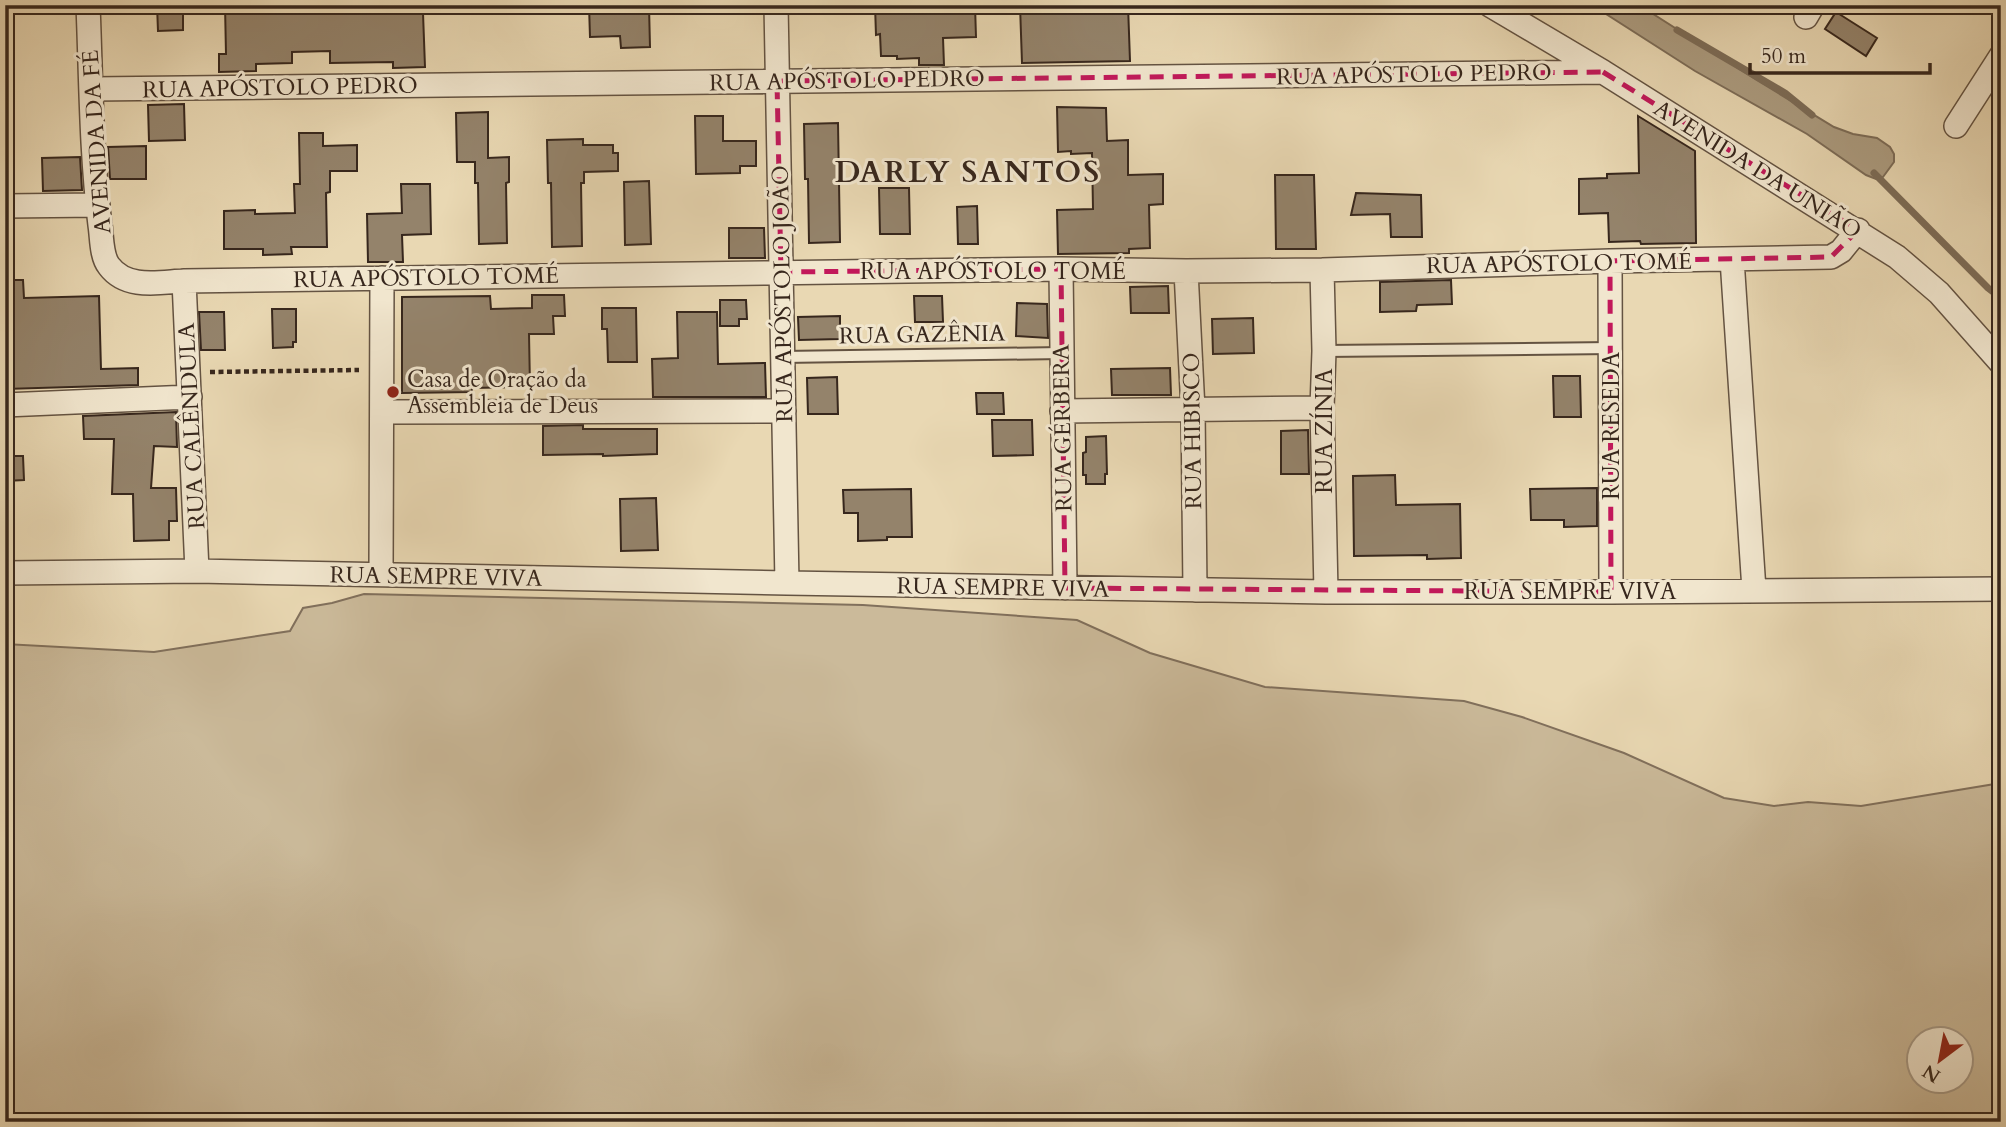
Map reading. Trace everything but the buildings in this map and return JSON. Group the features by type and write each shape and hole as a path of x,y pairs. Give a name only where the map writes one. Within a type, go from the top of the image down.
{"street":[{"name":"AVENIDA DA FÉ","path":"88,5 97,205 103,250 109,266 118,274"},
{"name":"RUA APÓSTOLO JOÃO","path":"776,5 788,583"},
{"name":"AVENIDA DA UNIÃO","path":"1490,5 1603,72 1898,257 1924,279 2001,363"},
{"path":"1956,127 2001,56"},
{"name":"RUA APÓSTOLO PEDRO","path":"92,89 1603,72"},
{"path":"5,206 97,205"},
{"name":"RUA APÓSTOLO TOMÉ","path":"118,274 129,281 144,283 781,272 1322,270 1831,257 1841,251 1858,230"},
{"path":"1732,259 1754,590"},
{"name":"RUA RESEDA","path":"1610,261 1611,592"},
{"name":"RUA GÉRBERA","path":"1061,269 1065,588"},
{"name":"RUA ZÍNIA","path":"1322,270 1326,592"},
{"name":"RUA HIBISCO","path":"1186,271 1193,410 1195,590"},
{"path":"381,574 382,278"},
{"name":"RUA CALÊNDULA","path":"184,281 197,571"},
{"path":"5,405 190,397"},
{"path":"1062,411 1322,408"},
{"path":"382,412 784,411"},
{"name":"RUA SEMPRE VIVA","path":"5,573 197,571 1326,592 2001,589"}],"lane":[{"path":"1324,351 1612,348"},
{"name":"RUA GAZÊNIA","path":"783,357 1061,353"}],"path":[{"path":"188,372 382,370"}],"highlighted area":[{"path":"1603,72 1858,230 1831,257 1610,261 1611,592 1065,588 1061,269 781,272 777,81"}],"shaded area":[{"path":"1592,5 1639,5 1834,127 1877,138 1890,147 1894,162 1883,177 1876,179 1866,175 1807,134 1695,71"},
{"path":"364,594 863,605 1077,620 1150,653 1265,687 1464,701 1522,717 1624,753 1724,798 1774,806 1808,802 1861,806 2001,783 2001,1122 5,1122 5,644 154,652 290,631 303,608"}],"waterway":[{"path":"1677,30 1785,93 1812,115"},
{"path":"1874,173 2001,298"}],"place":[{"name":"Casa de Oração da Assembleia de Deus","path":"393,392"}],"district":[{"name":"DARLY SANTOS","path":"968,172"}]}
